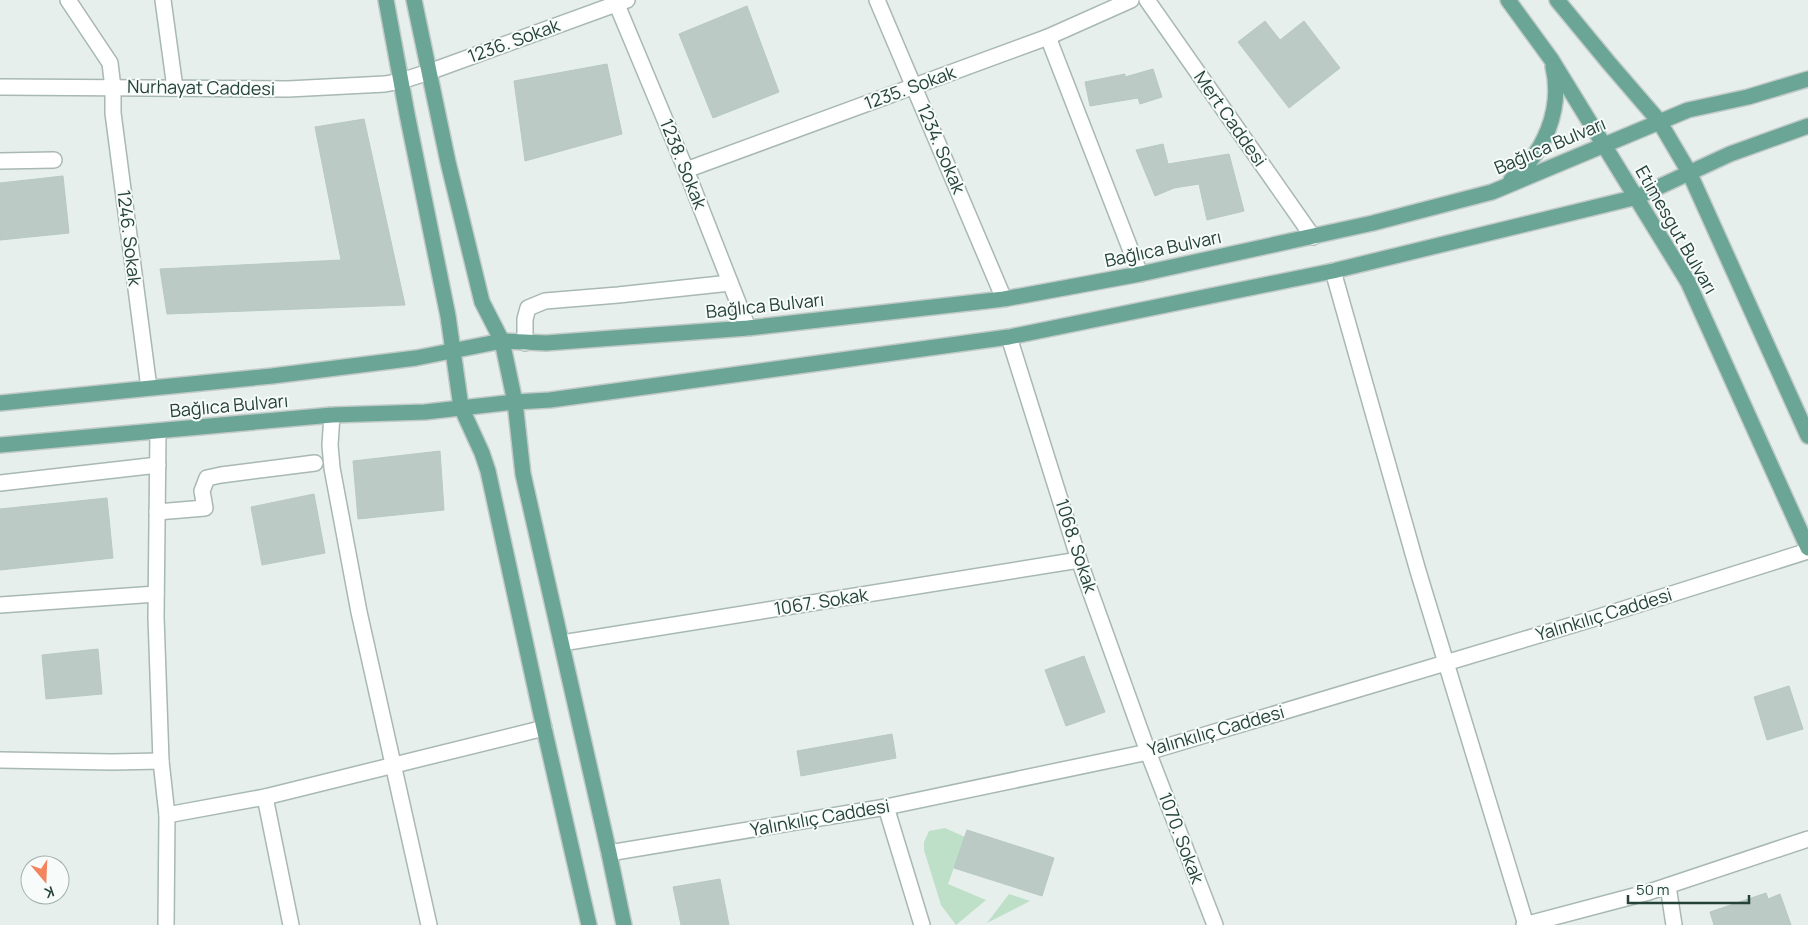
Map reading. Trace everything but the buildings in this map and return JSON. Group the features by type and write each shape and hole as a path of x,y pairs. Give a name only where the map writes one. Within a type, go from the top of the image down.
{"main road":[{"path":"386,0 448,316 461,407 488,471 544,728 590,925"},
{"path":"414,0 482,302 502,341 515,402 523,474 610,853 624,925"},
{"name":"Etimesgut Bulvarı","path":"1508,0 1551,59 1688,282 1808,550"},
{"name":"Etimesgut Bulvarı","path":"1557,0 1660,121 1690,172 1808,436"},
{"path":"1492,192 1527,166 1549,128 1555,101 1554,72 1551,59"},
{"name":"Bağlıca Bulvarı","path":"0,403 272,376 416,358 502,341 525,343 561,342 748,328 1004,298 1140,274 1313,237 1492,192 1602,144 1688,110 1748,97 1808,79"},
{"path":"515,402 560,398 1009,337 1333,271 1637,197 1730,154 1808,126"},
{"name":"Bağlıca Bulvarı","path":"0,445 332,415 425,412 515,402"}],"street":[{"name":"1246. Sokak","path":"68,0 110,63 113,113 149,388"},
{"path":"163,0 175,88"},
{"name":"1234. Sokak","path":"877,0 1004,298"},
{"name":"1235. Sokak","path":"686,170 1048,37 1131,0"},
{"name":"Mert Caddesi","path":"1147,0 1313,237"},
{"name":"1236. Sokak","path":"401,81 620,1"},
{"name":"1238. Sokak","path":"620,1 748,328"},
{"path":"1048,37 1140,274"},
{"name":"Nurhayat Caddesi","path":"0,88 288,90 376,85 401,81"},
{"path":"0,161 54,160"},
{"path":"1333,271 1416,562 1525,925 1668,886 1808,839"},
{"path":"525,343 525,319 528,308 544,301 730,283"},
{"name":"1068. Sokak","path":"1009,337 1080,560 1148,752"},
{"path":"332,415 330,445 332,468 359,612 395,765 429,925"},
{"path":"158,432 156,594 161,761 167,814 166,925"},
{"path":"157,512 206,508 202,491 207,478 315,463"},
{"path":"0,483 158,466"},
{"name":"Yalınkılıç Caddesi","path":"610,853 886,807 1148,752 1808,550"},
{"name":"1067. Sokak","path":"562,643 1080,560"},
{"path":"0,605 156,594"},
{"path":"167,814 265,798 544,728"},
{"name":"1070. Sokak","path":"1148,752 1215,925"},
{"path":"0,760 161,761"},
{"path":"265,798 291,925"},
{"path":"886,807 922,925"},
{"path":"1668,886 1674,925"}],"green space":[{"path":"945,828 965,837 948,884 986,900 956,925 941,905 924,850 924,842 929,831"},
{"path":"1009,894 1030,901 987,923"}]}
